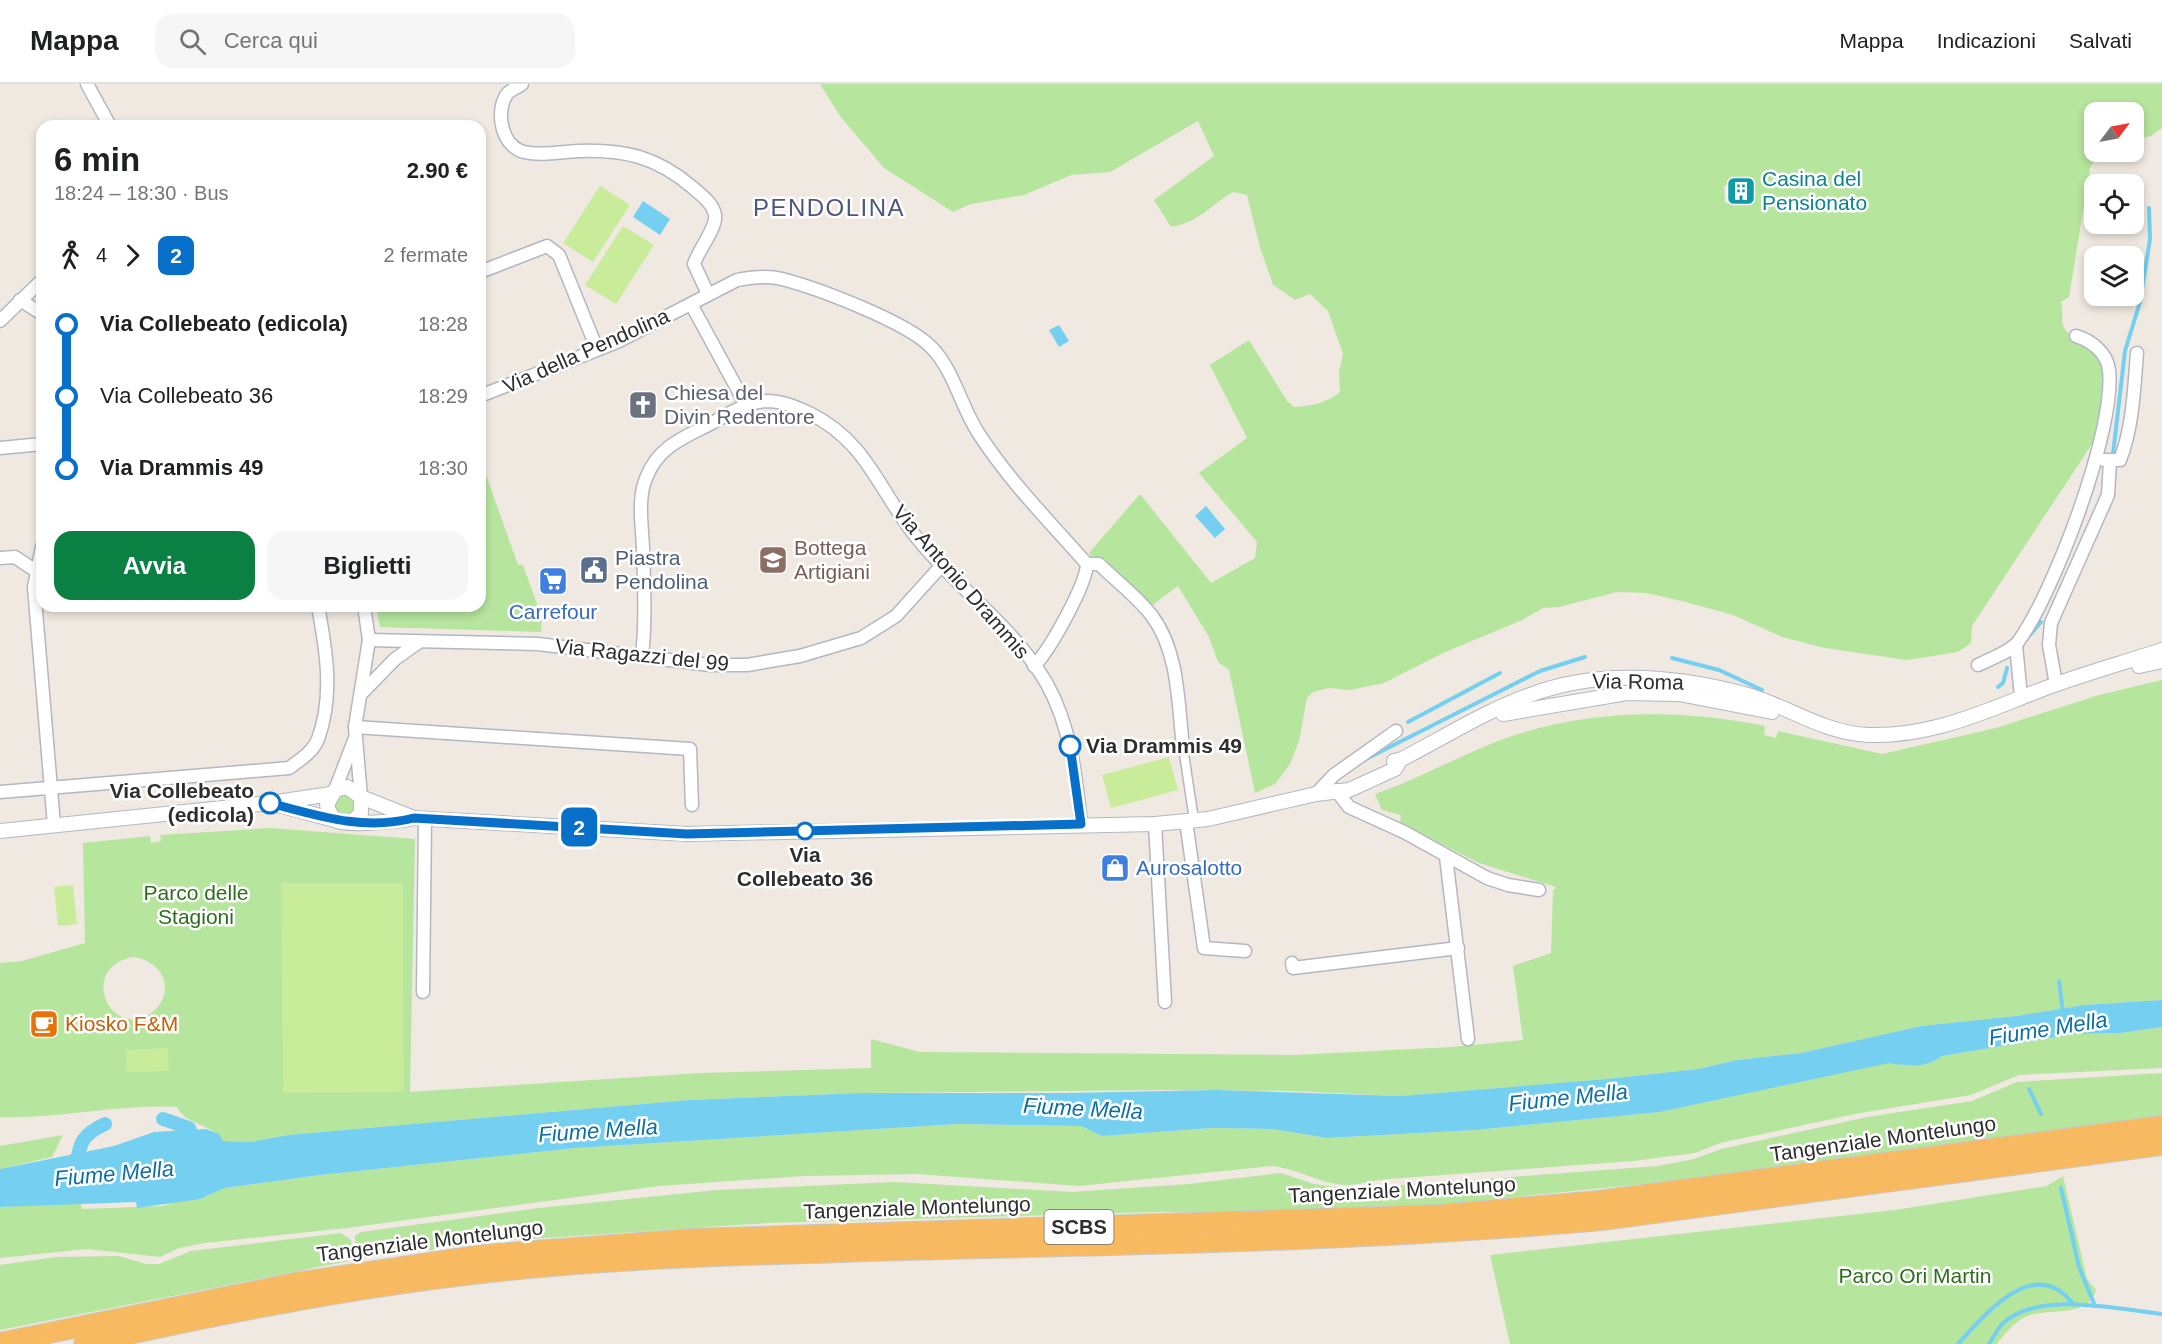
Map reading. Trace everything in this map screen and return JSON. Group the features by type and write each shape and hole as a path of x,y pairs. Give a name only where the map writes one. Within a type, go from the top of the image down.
{"highway":[{"name":"Tangenziale Montelungo","path":"0,1343 295,1283 493,1254 693,1239 1362,1218 1473,1212 1598,1201 2162,1126"},
{"name":"Tangenziale Montelungo","path":"84,1344 298,1300 516,1269 695,1256 1363,1236 1520,1227 1602,1220 2162,1145"}],"street":[{"path":"87,84 107,120"},
{"path":"522,84 507,94 499,118 507,138 521,151 609,151 655,160 678,175 706,199 715,215 712,232 699,248 693,264 708,294"},
{"path":"486,270 548,246 559,255 597,349"},
{"name":"Via della Pendolina","path":"486,394 617,342 737,279 757,276 781,278 842,299 908,330 938,354 976,431 1018,489 1087,564 1099,564 1152,615 1166,640 1172,663 1183,747"},
{"path":"0,321 36,285"},
{"path":"20,300 36,310"},
{"name":"Via della Pendolina","path":"691,304 746,405"},
{"path":"1978,665 2016,645 2036,614 2060,559 2096,459 2108,400 2109,369 2103,355 2095,345 2076,336"},
{"path":"2096,459 2120,460 2133,401 2137,353"},
{"name":"Via Antonio Drammis","path":"642,657 645,625 641,506 645,478 653,461 669,445 746,405 766,401 792,405 843,433 859,450 887,498 918,539 1034,666 1047,685 1070,746 1081,824"},
{"path":"0,448 36,445"},
{"path":"2056,684 2049,645 2051,623 2105,502 2110,461"},
{"path":"0,558 15,557 36,571 34,586 36,610"},
{"path":"1034,666 1046,654 1087,575 1087,564"},
{"name":"Via Ragazzi del 99","path":"369,640 538,644 710,665 747,665 800,656 861,638 896,616 942,565"},
{"path":"36,612 54,825"},
{"path":"0,792 289,768 307,755 318,740 325,702 327,651 319,612"},
{"path":"347,822 361,813 356,731 369,640 365,612"},
{"path":"360,695 395,659 418,642"},
{"path":"2016,645 2021,698"},
{"name":"Via Roma","path":"1336,790 1345,782 1391,761 1400,760 1478,720 1529,707 1628,693 1679,694 1799,717 1836,730 1866,735 1894,734 1955,724 2056,684 2162,650"},
{"name":"Via Roma","path":"2078,677 2162,661"},
{"path":"347,822 328,811 328,799 333,792 356,731"},
{"path":"356,731 690,749 692,805"},
{"path":"1316,794 1334,775 1396,731"},
{"path":"1183,747 1204,948 1245,951"},
{"path":"0,831 270,803 333,792 347,787 361,796 419,818"},
{"path":"270,803 347,822 399,821 419,818 687,834 1155,824 1190,821 1336,790 1348,807 1404,832 1446,857 1508,885 1539,890"},
{"path":"419,818 423,992"},
{"path":"1155,824 1165,1002"},
{"path":"1446,857 1468,1039"},
{"path":"1292,963 1293,968 1458,948"}],"green space":[{"path":"820,84 2162,84 2162,128 2151,136 2144,138 2144,102 2084,102 2084,162 2094,162 2089,174 2084,174 2084,205 2069,297 2061,302 2062,321 2066,331 2091,347 2103,363 2100,424 2094,441 1972,626 1971,643 1958,652 1907,660 1825,648 1782,637 1733,615 1682,601 1646,593 1617,592 1559,607 1543,608 1522,620 1441,654 1384,683 1350,690 1329,688 1313,692 1307,698 1299,741 1290,764 1275,784 1255,793 1229,670 1218,662 1209,637 1178,586 1142,613 1089,553 1140,494 1211,583 1255,558 1257,542 1199,473 1247,438 1210,365 1249,340 1287,401 1294,407 1313,405 1335,396 1340,392 1339,372 1343,354 1328,311 1310,294 1295,300 1273,285 1260,247 1247,195 1233,192 1190,221 1171,227 1154,200 1214,156 1198,121 1110,172 1071,175 1024,195 971,204 953,212 884,168 840,116","holes":["1738,181 1739,185 1731,186 1733,198 1740,197 1741,201 1725,203 1724,186"]},
{"path":"600,186 630,205 593,262 563,243"},
{"path":"623,226 654,245 616,304 585,285"},
{"path":"486,475 518,565 523,565 542,618 541,632 380,627 377,612 486,612"},
{"name":"Parco delle Stagioni","path":"2162,680 2162,1000 2084,1005 2016,1016 1921,1026 1801,1053 1737,1060 1698,1069 1401,1096 1290,1091 1161,1090 861,1093 689,1100 288,1135 250,1142 223,1141 213,1131 187,1118 177,1107 0,1117 0,963 22,961 85,943 83,843 150,836 151,843 161,841 160,835 270,828 415,839 410,1092 700,1073 871,1068 871,1039 920,1052 1295,1055 1452,1047 1523,1040 1513,966 1551,953 1553,891 1556,887 1479,863 1400,823 1401,815 1382,810 1375,794 1509,737 1572,721 1636,715 1733,720 1765,726 1764,735 1776,738 1778,731 1882,754 1996,728 2099,695","holes":["133,957 153,965 162,976 165,990 163,998 157,1008 148,1015 134,1019 121,1017 111,1009 105,998 103,986 107,973 116,963"]},
{"path":"1169,757 1178,790 1111,808 1102,775"},
{"path":"345,794 353,797 356,805 353,813 345,816 337,813 334,805 337,797"},
{"path":"281,883 403,883 404,1092 283,1093"},
{"path":"73,885 77,924 58,926 54,887"},
{"path":"2162,1027 2162,1068 2019,1075 1971,1095 1860,1113 1720,1143 1695,1153 1634,1161 1388,1179 1350,1185 1331,1183 1273,1166 1079,1186 917,1174 805,1176 659,1186 347,1228 204,1243 179,1248 160,1257 87,1249 0,1258 0,1207 81,1202 82,1209 164,1206 179,1200 200,1199 225,1188 320,1175 576,1148 958,1124 1081,1126 1102,1136 1213,1128 1272,1129 1327,1138 1476,1130 1660,1112 1889,1062 1924,1065 1942,1056 2074,1034 2121,1033"},
{"path":"168,1048 169,1071 127,1072 126,1050"},
{"path":"2162,1073 2162,1116 1634,1185 1426,1206 1286,1212 1157,1212 768,1223 501,1241 357,1259 355,1236 361,1232 539,1208 717,1190 894,1182 1072,1192 1189,1184 1281,1173 1314,1184 1351,1189 1658,1166 1694,1159 1721,1149 1867,1117 1972,1101 2017,1082"},
{"path":"63,1135 52,1157 0,1169 0,1146"},
{"name":"Parco Ori Martin","path":"2063,1176 2087,1279 2096,1290 2092,1299 2076,1309 2025,1317 2017,1322 1997,1344 1510,1344 1490,1255 1895,1210 2047,1186"},
{"path":"341,1233 351,1240 354,1260 0,1330 0,1265 56,1257 119,1256 146,1264 159,1264 191,1251"}],"water":[{"path":"643,201 670,219 660,235 633,217"},
{"path":"1059,325 1069,341 1059,347 1049,330"},
{"path":"1206,506 1225,529 1215,538 1195,516"},
{"name":"Fiume Mella","path":"2162,1000 2162,1027 2121,1033 2074,1034 1942,1056 1923,1065 1889,1063 1660,1112 1476,1130 1327,1138 1272,1129 1213,1128 1102,1136 1081,1126 958,1124 576,1148 320,1175 225,1188 200,1199 137,1208 136,1202 0,1207 0,1169 114,1146 154,1132 206,1129 219,1134 223,1141 250,1142 288,1135 689,1100 861,1093 1217,1090 1401,1096 1698,1069 1737,1060 1801,1053 1921,1026 2016,1016 2084,1005"}],"waterway":[{"path":"2113,454 2125,351 2140,302 2150,239 2149,208"},
{"path":"2022,644 2041,622"},
{"path":"1366,759 1540,671 1585,657"},
{"path":"1672,658 1719,670 1762,690"},
{"path":"1998,687 2003,683 2007,668"},
{"path":"1408,722 1500,673"},
{"name":"Fiume Mella","path":"2059,981 2063,1013"},
{"path":"2029,1089 2041,1114"},
{"path":"163,1119 189,1128 196,1146"},
{"name":"Fiume Mella","path":"75,1171 78,1154 85,1137 105,1124"},
{"path":"2061,1188 2079,1267 2095,1306"},
{"path":"1958,1344 1997,1305 2027,1287 2043,1285 2058,1290 2073,1304"},
{"path":"1989,1344 2002,1324 2017,1314 2036,1307 2079,1304 2162,1314"}],"bus line":[{"name":"2","path":"270,803 347,823 399,821 414,818 687,834 1081,824 1070,746"}],"place":[{"name":"Casina del Pensionato","path":"1741,191"},
{"name":"Chiesa del Divin Redentore","path":"643,405"},
{"name":"Bottega Artigiani","path":"773,560"},
{"name":"Piastra Pendolina","path":"594,570"},
{"name":"Carrefour","path":"553,581"},
{"name":"Via Drammis 49","path":"1070,746"},
{"name":"Via Collebeato (edicola)","path":"270,803"},
{"name":"Via Collebeato 36","path":"805,831"},
{"name":"Aurosalotto","path":"1115,868"},
{"name":"Kiosko F&M","path":"44,1024"}],"district":[{"name":"PENDOLINA","path":"829,208"}]}
